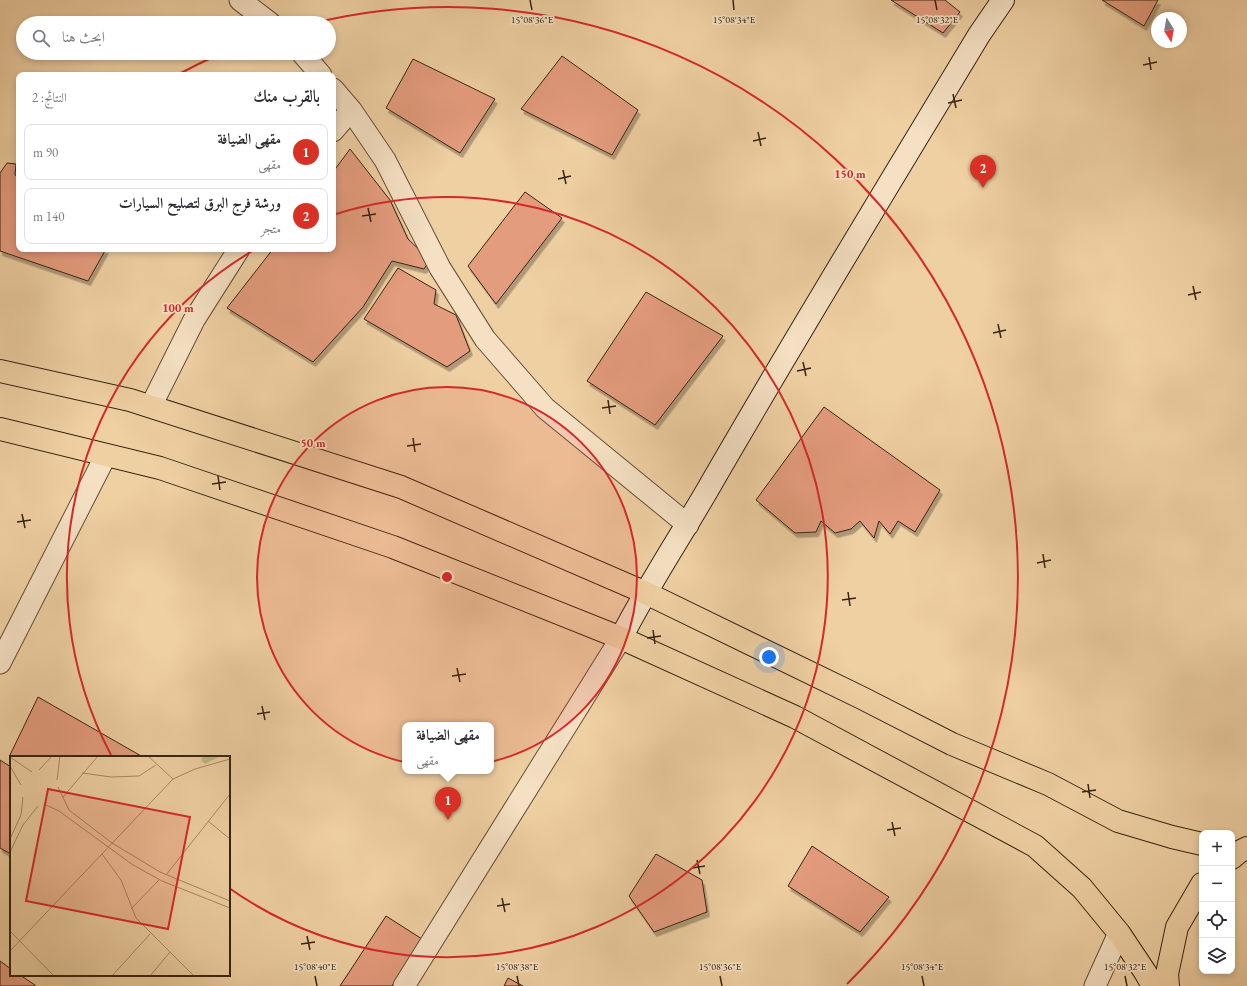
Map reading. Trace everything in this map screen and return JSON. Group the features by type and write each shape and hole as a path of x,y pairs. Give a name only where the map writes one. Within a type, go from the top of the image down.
{"main road":[{"path":"0,371 130,400 401,487 646,593 862,698 952,744 1048,784 1118,821 1199,843"},
{"path":"0,429 160,468 393,547 621,638 795,717 1035,846 1082,888 1119,933 1145,972 1152,986"},
{"path":"1168,986 1167,974 1177,927 1199,889"}],"street":[{"path":"240,0 261,16"},
{"path":"404,986 621,638 635,611 688,525 759,401 979,35 1003,0"},
{"path":"308,60 318,72"},
{"path":"336,92 351,110 386,160 440,268 485,339 545,408 688,525"},
{"path":"336,128 351,110"},
{"path":"150,406 194,320 237,252"},
{"path":"0,662 106,455"},
{"path":"1095,986 1119,933"}],"building":[{"path":"891,0 945,0 960,12 943,33"},
{"path":"1102,0 1158,0 1144,26"},
{"path":"562,56 638,110 612,155 521,109"},
{"path":"413,59 495,99 460,153 386,108"},
{"path":"350,149 390,200 408,239 430,260 424,269 392,261 363,307 313,362 227,308 271,252 336,252 336,168"},
{"path":"7,163 16,164 16,252 104,252 88,281 0,251 0,173"},
{"path":"525,192 562,218 496,304 468,266"},
{"path":"398,268 436,290 434,304 456,315 470,351 447,367 364,319"},
{"path":"646,292 723,336 655,425 587,381"},
{"path":"824,407 940,490 915,532 898,521 890,534 879,521 874,538 860,521 851,529 835,533 821,521 816,532 795,533 756,500"},
{"path":"38,697 141,756 12,756 10,755"},
{"path":"0,760 10,766 10,853 0,848"},
{"path":"812,846 889,897 860,932 788,886"},
{"path":"656,854 702,880 707,912 654,932 629,896"},
{"path":"386,916 422,939 392,986 340,986"},
{"path":"0,961 10,968 10,976 22,976 35,985 35,986 0,986"},
{"path":"508,978 523,986 504,986"}],"place":[{"name":"ورشة فرج البرق لتصليح السيارات","path":"983,188"},
{"name":"مقهى الضيافة","path":"448,820"}]}
